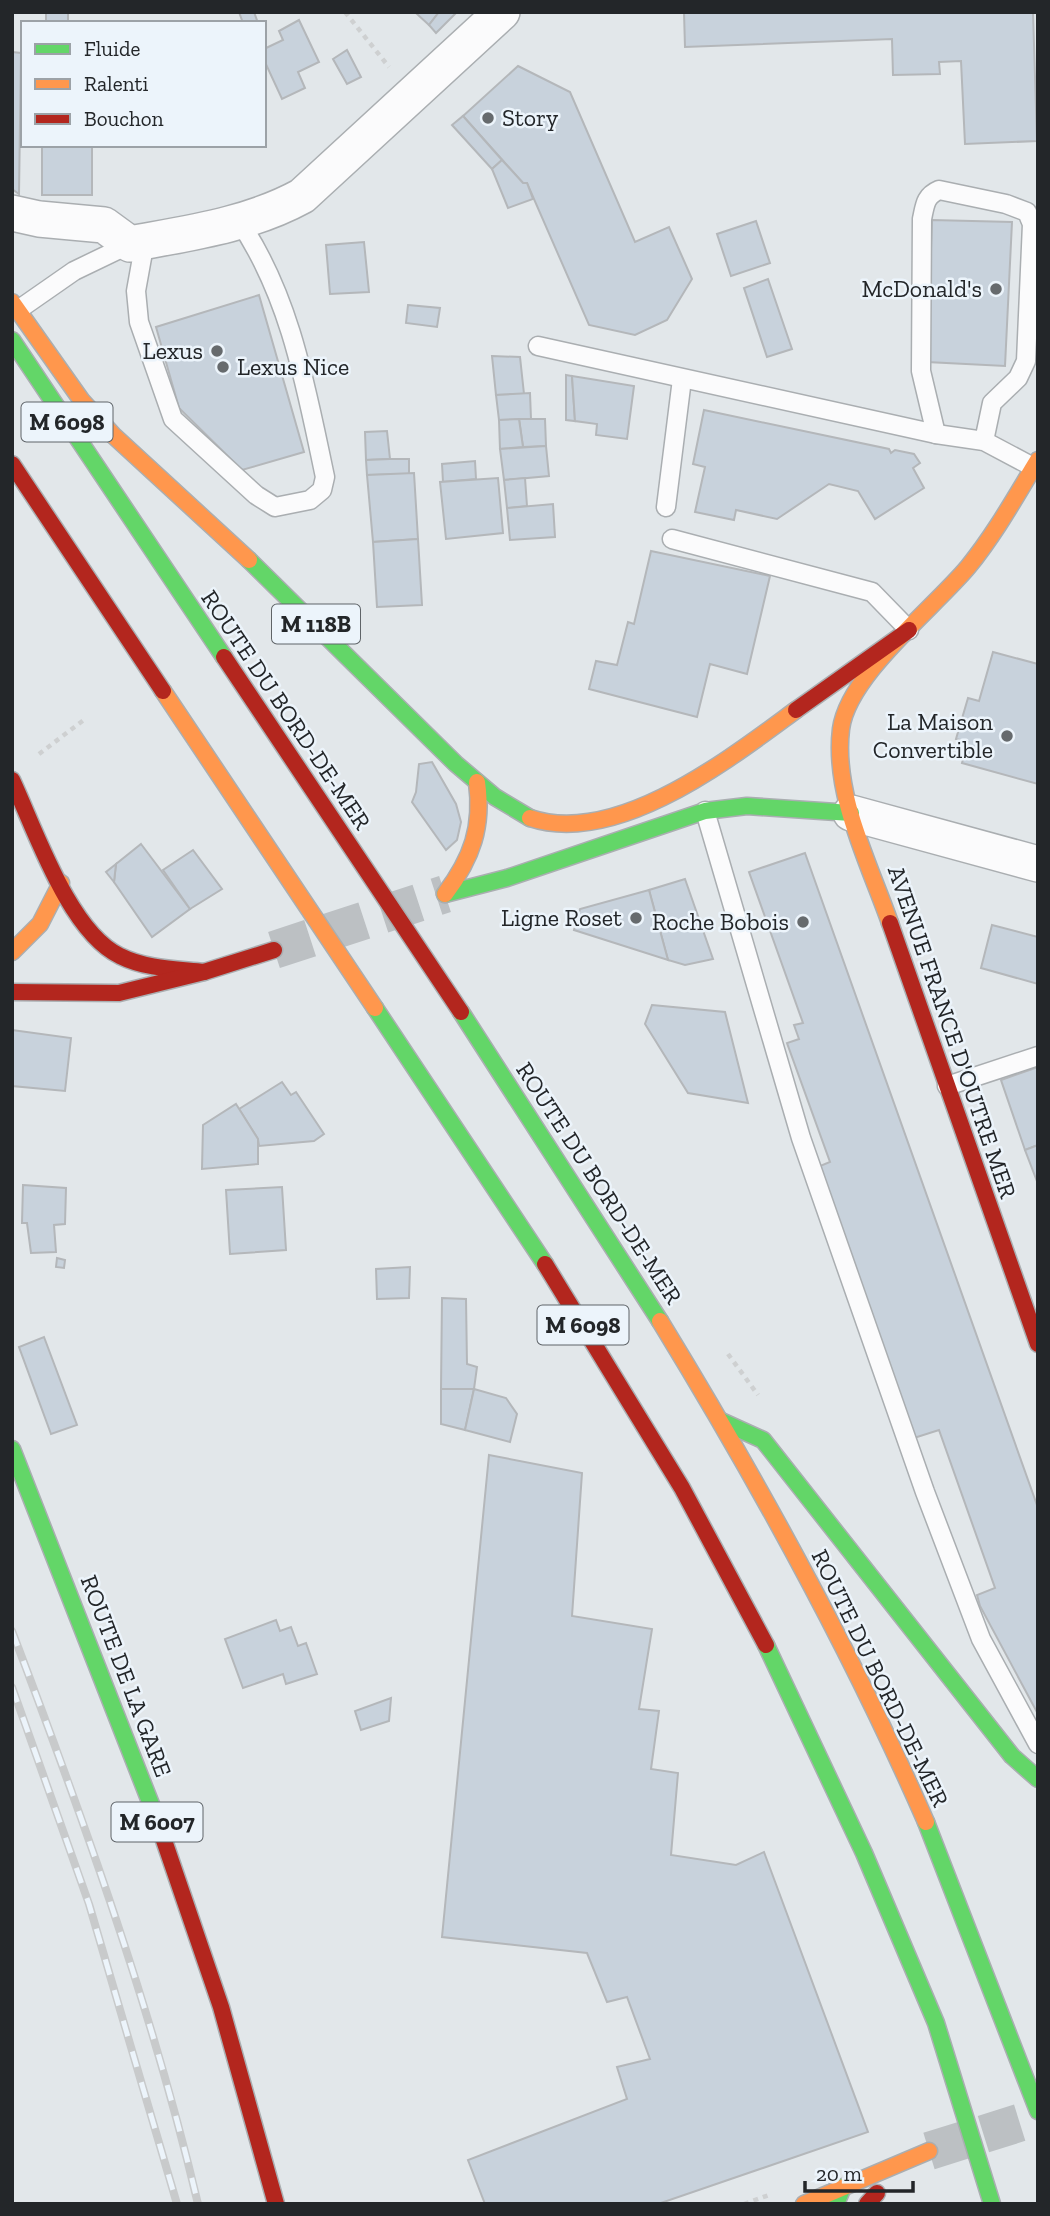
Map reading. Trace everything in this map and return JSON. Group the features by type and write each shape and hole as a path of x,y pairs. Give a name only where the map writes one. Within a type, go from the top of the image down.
{"main road":[{"name":"M 118B","path":"15,306 82,401 113,435 319,627 477,782 514,810 539,821 584,825 631,811 731,759 858,663 909,630"},
{"name":"ROUTE DU BORD-DE-MER","path":"12,340 580,1190 721,1421 801,1562 896,1756 1004,2017 1038,2111"},
{"path":"909,630 968,566 1003,518 1036,463"},
{"name":"M 6098","path":"12,464 547,1266 682,1488 779,1670 869,1865 936,2023 992,2204"},
{"name":"AVENUE FRANCE D'OUTRE MER","path":"909,630 848,704 843,718 841,758 851,813 1038,1344"},
{"path":"12,780 61,883 86,927 108,950 134,961 204,972"},
{"path":"477,782 480,821 475,847 466,866 444,894 507,878 705,811 747,806 822,808 851,813"},
{"path":"12,952 40,924 61,883"},
{"path":"12,992 119,993 204,972 274,950"},
{"path":"721,1421 764,1440 1012,1756 1038,1779"},
{"name":"ROUTE DE LA GARE","path":"12,1448 111,1696 175,1871 212,1980 276,2204"},
{"path":"804,2204 929,2151"},
{"path":"836,2204 843,2187"}],"street":[{"path":"12,212 39,219 104,225 138,243 239,221 279,208 302,196 502,12"},
{"path":"851,813 1038,864"}],"lane":[{"path":"936,435 921,371 922,219 930,194 939,190 1006,204 1027,212 1032,224 1027,360 1018,378 992,403 984,441"},
{"path":"15,306 74,271 138,243 136,291 139,321 173,419 256,495 275,507 310,500 322,490 325,477 290,323 268,268 239,221"},
{"path":"538,346 936,435 984,441 1036,463"},
{"path":"666,508 682,379"},
{"path":"672,540 872,592 909,630"},
{"path":"705,811 801,1138 920,1479 981,1639 1038,1744"},
{"path":"947,1086 1038,1056"}],"path":[{"path":"345,12 366,43 414,94"},
{"path":"47,744 85,719"}],"building":[{"path":"46,12 68,12 68,21 46,21"},
{"path":"239,12 254,12 257,21 242,21"},
{"path":"439,12 429,25 417,14"},
{"path":"439,12 457,12 436,33 429,25"},
{"path":"684,12 1033,12 1037,141 965,144 961,61 939,62 940,74 893,75 892,39 685,47"},
{"path":"299,20 319,62 298,72 305,88 282,99 266,64 266,48 283,40 279,31"},
{"path":"347,50 361,77 347,84 333,59"},
{"path":"12,52 21,53 19,194 12,189"},
{"path":"518,66 570,92 635,242 669,227 692,279 667,320 635,335 589,325 527,183 523,183 463,116"},
{"path":"463,116 502,160 492,169 452,125"},
{"path":"42,147 92,147 92,195 42,195"},
{"path":"502,160 523,183 527,183 533,199 508,208 492,169"},
{"path":"932,220 1012,222 1005,366 927,362"},
{"path":"756,221 770,263 731,276 717,234"},
{"path":"364,242 369,292 330,294 326,245"},
{"path":"768,279 792,349 767,357 744,288"},
{"name":"Lexus Nice","path":"259,295 304,452 242,470 179,408 156,327"},
{"path":"408,305 440,308 437,327 406,323"},
{"path":"492,356 520,357 524,394 496,395"},
{"path":"566,375 572,376 575,421 566,420"},
{"path":"572,376 634,386 627,439 596,435 597,424 575,421"},
{"path":"530,393 531,419 499,420 496,395"},
{"path":"704,410 889,449 891,453 895,450 914,454 920,463 913,468 924,488 875,519 858,491 829,484 777,519 736,510 734,520 695,512 705,467 693,464"},
{"path":"519,419 545,419 546,446 523,447"},
{"path":"519,419 523,447 500,449 499,420"},
{"path":"387,431 390,459 366,460 365,432"},
{"path":"546,446 549,476 504,480 500,449"},
{"path":"409,459 409,474 367,475 366,460"},
{"path":"475,461 476,479 443,482 442,464"},
{"path":"414,473 418,539 373,542 367,475"},
{"path":"498,478 503,533 446,539 440,482"},
{"path":"525,478 527,506 507,508 504,480"},
{"path":"553,504 555,537 510,540 507,508"},
{"path":"418,539 422,605 377,607 373,542"},
{"path":"651,551 770,576 747,674 710,664 697,717 589,689 596,661 617,665 628,622 634,624"},
{"path":"993,652 1038,664 1038,784 962,763 968,742 956,739 968,698 979,701"},
{"path":"432,762 456,804 461,822 457,840 446,850 412,802 416,792 419,764"},
{"path":"141,844 190,909 152,937 114,882 116,864"},
{"path":"193,850 222,889 190,909 163,870"},
{"path":"805,853 1038,1508 1038,1714 980,1606 977,1595 995,1588 939,1430 914,1438 820,1166 830,1162 787,1043 799,1039 794,1025 803,1023 749,872"},
{"path":"116,864 114,882 106,872"},
{"path":"685,879 713,959 685,965 668,960 649,890"},
{"path":"649,890 668,960 574,930 580,909"},
{"path":"992,925 1038,937 1038,984 981,968"},
{"path":"652,1005 725,1012 748,1103 688,1093 645,1024"},
{"path":"12,1030 71,1038 65,1091 12,1086"},
{"path":"1038,1067 1038,1145 1025,1150 1001,1080"},
{"path":"282,1082 291,1095 296,1092 324,1134 314,1141 259,1146 258,1139 239,1109"},
{"path":"236,1104 258,1139 258,1164 202,1169 203,1125"},
{"path":"1038,1145 1038,1184 1025,1150"},
{"path":"23,1185 66,1188 65,1224 54,1225 56,1252 31,1253 27,1223 22,1223"},
{"path":"282,1187 286,1250 230,1254 226,1190"},
{"path":"57,1258 65,1260 64,1268 56,1267"},
{"path":"410,1267 409,1298 377,1299 376,1269"},
{"path":"442,1298 466,1299 467,1364 477,1367 474,1389 441,1389"},
{"path":"44,1337 77,1425 51,1434 19,1347"},
{"path":"441,1389 474,1389 465,1430 441,1424"},
{"path":"474,1389 506,1398 517,1414 510,1442 465,1430"},
{"path":"489,1455 582,1473 572,1616 652,1629 639,1709 659,1711 651,1769 678,1773 671,1855 736,1865 764,1852 868,2132 658,2204 485,2204 468,2160 627,2099 617,2067 650,2059 627,1997 607,2002 587,1953 442,1937"},
{"path":"276,1620 280,1631 291,1627 298,1646 306,1643 317,1674 286,1684 283,1674 243,1688 225,1639"},
{"path":"391,1698 389,1721 361,1730 355,1711"}],"tunnel":[{"path":"274,950 445,894"},
{"path":"929,2151 1038,2117"}],"railway":[{"path":"12,1631 65,1772 138,1986 160,2058 198,2204"},
{"path":"12,1687 89,1904 177,2204"}],"traffic: fast":[{"path":"12,340 224,657"},
{"path":"249,560 456,764 495,797 530,818"},
{"path":"445,894 507,878 705,811 747,806 851,813"},
{"path":"375,1008 545,1264"},
{"path":"461,1012 660,1321"},
{"path":"721,1421 763,1440 1012,1756 1038,1779"},
{"path":"12,1449 156,1817"},
{"path":"766,1645 864,1853 936,2023 992,2204"},
{"path":"926,1822 1038,2111"},
{"path":"836,2204 843,2187"}],"traffic: slow":[{"path":"12,302 82,401 113,435 249,560"},
{"path":"890,923 847,803 840,754 841,729 847,708 875,665 968,567 1005,515 1038,460"},
{"path":"163,691 375,1008"},
{"path":"530,818 564,824 599,820 635,809 705,773 796,710"},
{"path":"445,894 469,855 477,828 477,782"},
{"path":"12,952 40,924 61,883"},
{"path":"660,1321 733,1443 802,1567 866,1693 926,1822"},
{"path":"804,2204 929,2151"}],"traffic: jam":[{"path":"12,464 163,691"},
{"path":"796,710 909,630"},
{"path":"224,657 461,1012"},
{"path":"12,780 69,903 102,944 120,956 140,964 204,972"},
{"path":"890,923 1038,1344"},
{"path":"12,992 119,993 204,972 274,950"},
{"path":"545,1264 682,1488 766,1645"},
{"path":"156,1817 221,2007 276,2204"},
{"path":"867,2204 877,2193"}],"place":[{"name":"Story","path":"488,118"},
{"name":"McDonald's","path":"996,289"},
{"name":"Lexus","path":"217,351"},
{"name":"Lexus Nice","path":"223,367"},
{"name":"La Maison Convertible","path":"1007,736"},
{"name":"Ligne Roset","path":"636,918"},
{"name":"Roche Bobois","path":"803,922"}]}
